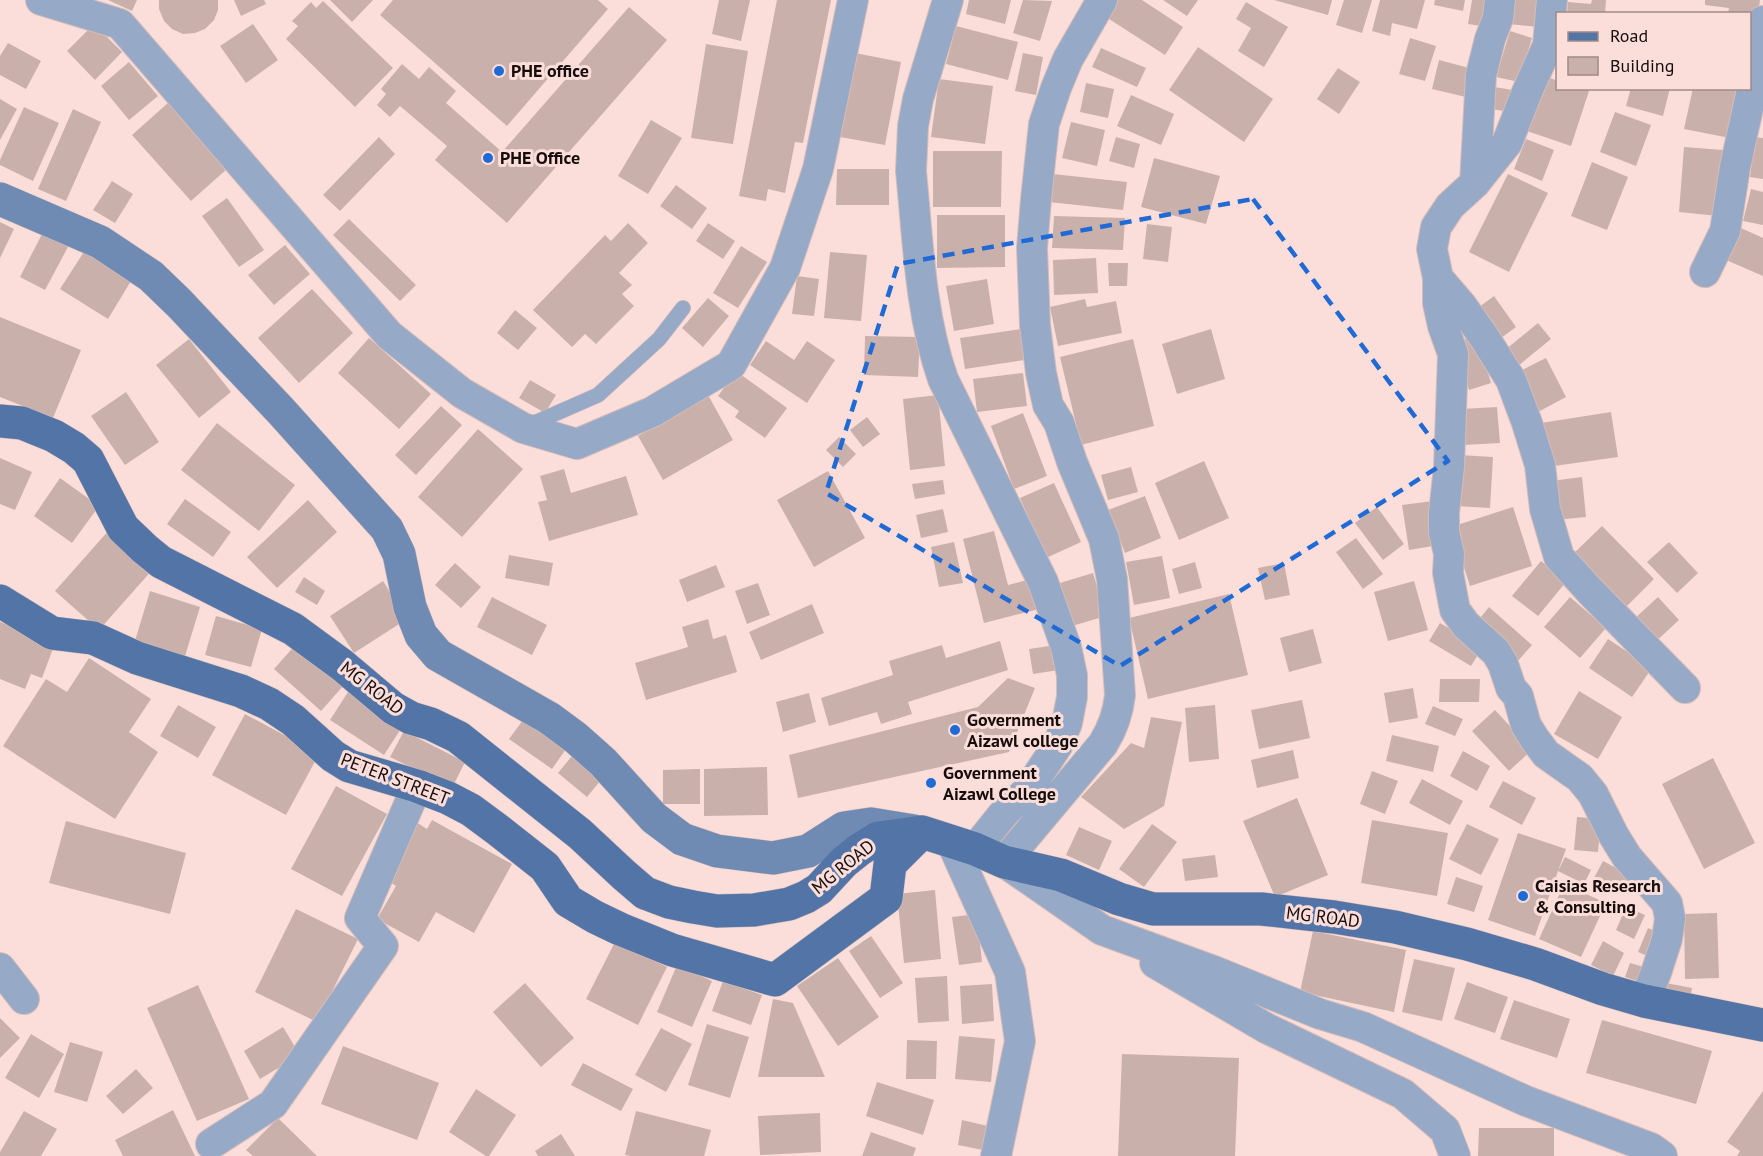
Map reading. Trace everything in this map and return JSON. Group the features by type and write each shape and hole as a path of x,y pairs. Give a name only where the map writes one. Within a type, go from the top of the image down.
{"main road":[{"path":"0,199 100,242 151,276 281,411 387,529 399,554 410,608 422,635 438,655 549,718 576,738 603,762 654,818 682,839 717,851 773,858 808,851 844,828 871,824 963,846"},
{"name":"MG ROAD","path":"0,420 22,423 54,436 74,448 88,460 123,528 162,562 293,628 393,708 458,737 580,834 645,893 669,902 717,911 754,910 789,904 819,889 844,862 878,838 963,846 1061,875 1119,899 1154,909 1261,909 1395,927 1467,944 1535,964 1603,989 1644,1000 1763,1025"},
{"name":"PETER STREET","path":"0,601 52,633 93,638 137,658 219,684 269,704 293,720 333,756 349,766 417,786 471,810 544,867 568,901 595,917 672,950 775,980 886,898 890,864 963,846"}],"street":[{"path":"52,1 120,24 389,335 462,393 522,428 577,444 652,412 731,365 789,257 818,169 853,0"},
{"path":"948,0 918,99 911,146 911,171 927,324 943,379 1043,582 1066,647 1072,675 1072,697 1067,723 1058,746 1028,790 963,846"},
{"path":"963,846 1103,744 1112,730 1118,713 1119,695 1112,579 1104,539 1072,462 1059,423 1048,405 1041,374 1035,325 1032,248 1044,124 1068,59 1102,0"},
{"path":"1475,183 1481,75 1498,18 1500,0"},
{"path":"1552,0 1548,45 1507,143 1475,183 1450,206 1436,227 1432,249 1438,278 1438,303 1453,354 1444,532 1449,554 1448,573 1455,610 1466,625 1496,652 1503,664 1511,688 1518,696 1526,725 1534,738 1546,754 1580,778 1593,794 1627,857 1667,903 1670,918 1667,939 1644,1000"},
{"path":"1704,272 1725,231 1735,167 1756,72 1763,21"},
{"path":"1438,278 1468,314 1511,380 1540,465 1545,509 1559,557 1685,688"},
{"path":"211,1144 273,1104 383,946 360,918 417,786"},
{"path":"963,846 1189,984 1266,1028 1403,1094 1445,1130 1455,1156"},
{"path":"963,846 1010,972 1020,1041 996,1156"},
{"path":"1102,930 1214,971 1320,1014 1363,1027 1526,1101 1651,1148 1662,1156"},
{"path":"0,968 24,999"}],"lane":[{"path":"522,428 598,394 659,339 683,308"}],"highlighted area":[{"path":"1253,199 1448,461 1120,666 826,493 898,264"}],"building":[{"path":"108,0 137,0 132,11"},
{"path":"159,0 218,0 218,10 214,20 205,29 183,34 172,29 164,21 159,9"},
{"path":"234,0 264,0 266,4 241,16"},
{"path":"330,0 373,0 352,22"},
{"name":"PHE office","path":"393,0 598,0 608,9 507,126 380,15"},
{"path":"719,0 750,0 741,41 712,34"},
{"path":"777,0 831,0 803,143 795,142 785,193 768,189 766,201 739,196"},
{"path":"969,0 1011,0 1005,24 966,14"},
{"path":"1023,0 1052,1 1040,41 1013,33"},
{"path":"1117,0 1142,0 1183,27 1165,55 1106,17"},
{"path":"1163,0 1198,0 1187,16"},
{"path":"1274,0 1332,0 1328,15"},
{"path":"1344,0 1372,0 1362,33 1336,25"},
{"path":"1380,0 1425,0 1417,29 1392,23 1390,36 1372,31"},
{"path":"1435,0 1465,0 1463,11 1434,5"},
{"path":"1472,0 1492,0 1487,27 1468,24"},
{"path":"1511,0 1542,0 1539,27 1508,24"},
{"path":"1592,0 1606,0 1605,12 1567,12 1568,2 1591,4"},
{"path":"1705,0 1760,0 1756,26 1751,25 1751,12 1728,12 1729,8 1705,5"},
{"path":"323,1 393,68 355,107 286,39 298,26 292,21 311,2 316,8"},
{"path":"1246,2 1288,27 1264,67 1238,51 1251,28 1236,19"},
{"path":"629,7 667,40 507,223 435,160 447,146 400,106 390,117 377,105 386,94 381,89 402,64 419,79 429,67 456,91 446,103 502,152"},
{"path":"94,24 122,52 95,80 67,51"},
{"path":"253,24 278,60 246,83 220,46"},
{"path":"956,26 1018,42 1008,80 946,64"},
{"path":"1510,31 1532,38 1519,82 1496,77"},
{"path":"1410,38 1436,46 1425,81 1399,74"},
{"path":"8,43 41,61 26,89 0,75 0,56"},
{"path":"706,44 748,51 733,144 691,138"},
{"path":"1198,47 1273,99 1244,142 1169,90"},
{"path":"1101,48 1146,68 1137,87 1092,67"},
{"path":"855,53 901,62 885,145 840,137"},
{"path":"1023,53 1043,57 1036,95 1015,91"},
{"path":"1439,60 1473,69 1466,97 1432,89"},
{"path":"129,62 158,96 129,120 101,86"},
{"path":"1338,68 1360,82 1339,114 1317,99"},
{"path":"1542,75 1556,80 1556,90 1589,91 1571,146 1524,130"},
{"path":"939,79 993,86 985,144 931,137"},
{"path":"1086,83 1114,89 1108,118 1080,112"},
{"path":"1494,87 1513,90 1511,112 1490,109"},
{"path":"1630,90 1670,90 1663,116 1626,106"},
{"path":"1693,90 1740,90 1730,138 1684,129"},
{"path":"1131,95 1174,114 1161,145 1117,126"},
{"path":"0,99 17,109 0,140"},
{"path":"169,102 228,168 191,201 132,135"},
{"path":"24,107 59,123 33,181 0,165 0,160"},
{"path":"73,109 101,122 66,201 38,189"},
{"path":"1615,112 1651,125 1636,166 1600,152"},
{"path":"651,120 682,138 648,194 618,176"},
{"path":"1071,122 1105,130 1097,166 1062,158"},
{"path":"379,137 395,154 340,211 323,195"},
{"path":"1116,137 1140,144 1134,168 1109,161"},
{"path":"1755,137 1763,138 1763,179 1750,177"},
{"path":"1526,139 1554,150 1542,181 1514,169"},
{"path":"1684,147 1723,150 1718,216 1679,212"},
{"path":"933,151 1002,151 1001,207 933,207"},
{"path":"1154,158 1220,176 1206,224 1141,207"},
{"path":"1592,162 1628,177 1607,230 1571,216"},
{"path":"837,169 889,169 889,205 836,205"},
{"path":"1053,174 1127,182 1123,210 1049,202"},
{"path":"1508,174 1548,193 1509,272 1469,252"},
{"path":"112,181 133,194 115,223 93,210"},
{"path":"676,185 707,208 692,229 660,206"},
{"path":"1751,189 1763,192 1763,225 1743,221"},
{"path":"227,198 264,250 239,267 202,216"},
{"path":"937,215 1005,215 1005,267 937,268"},
{"path":"1054,216 1125,218 1123,250 1052,248"},
{"path":"349,219 416,285 400,301 333,235"},
{"path":"0,222 14,229 0,258"},
{"path":"628,223 648,243 619,273 632,285 622,294 634,306 596,344 585,334 572,347 533,310 605,235 611,241"},
{"path":"708,223 735,241 723,259 696,241"},
{"path":"1147,224 1172,227 1168,262 1143,259"},
{"path":"1741,228 1763,238 1763,276 1726,260"},
{"path":"43,232 69,245 45,290 20,277"},
{"path":"285,245 310,274 274,305 248,275"},
{"path":"741,246 767,262 738,308 713,293"},
{"path":"87,247 134,276 108,319 60,289"},
{"path":"830,252 867,255 861,321 824,318"},
{"path":"1096,258 1098,293 1054,295 1053,260"},
{"path":"1108,263 1128,263 1127,286 1109,286"},
{"path":"797,276 819,279 814,316 792,314"},
{"path":"987,279 994,324 954,331 946,286"},
{"path":"312,289 353,333 299,383 258,338"},
{"path":"1494,296 1516,327 1497,341 1475,310"},
{"path":"708,298 729,316 703,347 682,328"},
{"path":"1085,299 1087,307 1116,301 1122,333 1058,346 1050,307"},
{"path":"515,310 537,328 518,350 497,333"},
{"path":"0,317 81,350 53,418 0,397"},
{"path":"1538,323 1551,339 1518,366 1505,350"},
{"path":"1021,329 1025,360 965,369 960,338"},
{"path":"1211,329 1225,379 1177,394 1162,344"},
{"path":"1477,335 1491,383 1469,390 1455,342"},
{"path":"865,336 920,337 918,377 864,375"},
{"path":"369,338 431,394 399,429 338,373"},
{"path":"189,339 231,392 199,418 156,365"},
{"path":"1133,339 1154,426 1081,445 1060,357"},
{"path":"766,341 794,360 807,341 835,360 807,403 750,365"},
{"path":"1546,358 1566,397 1538,412 1518,372"},
{"path":"736,371 787,408 765,438 735,417 739,411 718,396"},
{"path":"1023,373 1027,406 977,412 973,379"},
{"path":"530,380 556,395 545,413 519,398"},
{"path":"126,392 159,442 125,465 91,416"},
{"path":"708,395 733,440 663,480 638,436"},
{"path":"938,395 945,466 910,470 903,399"},
{"path":"441,406 462,425 416,475 395,455"},
{"path":"1497,407 1500,443 1463,445 1461,409"},
{"path":"1611,412 1618,457 1547,467 1541,423"},
{"path":"1023,413 1047,476 1014,489 991,426"},
{"path":"867,417 880,434 863,447 850,430"},
{"path":"217,423 295,485 259,531 181,470"},
{"path":"478,429 523,469 462,537 418,497"},
{"path":"839,437 856,454 843,467 826,450"},
{"path":"1459,455 1493,457 1490,508 1456,506"},
{"path":"0,458 32,472 15,510 0,504"},
{"path":"1204,461 1229,518 1179,540 1155,483"},
{"path":"1131,467 1138,492 1108,500 1101,475"},
{"path":"564,469 571,493 626,476 638,515 549,541 538,502 547,500 540,476"},
{"path":"828,471 865,538 814,567 777,500"},
{"path":"1582,477 1586,517 1555,520 1551,481"},
{"path":"60,478 99,506 72,543 34,516"},
{"path":"943,480 945,494 915,499 912,484"},
{"path":"1054,483 1081,542 1046,558 1020,498"},
{"path":"1145,496 1161,538 1125,553 1108,510"},
{"path":"185,499 231,532 213,557 167,524"},
{"path":"308,500 337,532 277,588 247,557"},
{"path":"1433,501 1439,545 1409,550 1402,505"},
{"path":"1377,507 1404,544 1383,560 1355,523"},
{"path":"1513,507 1532,566 1470,586 1451,527"},
{"path":"943,509 948,532 921,538 916,515"},
{"path":"1602,526 1654,579 1623,610 1570,557"},
{"path":"110,529 154,568 99,630 55,591"},
{"path":"994,531 1008,585 1031,579 1039,609 984,623 963,539"},
{"path":"1356,538 1383,574 1363,589 1336,552"},
{"path":"954,542 963,583 939,587 931,547"},
{"path":"1669,542 1698,573 1677,593 1647,562"},
{"path":"509,555 553,563 549,586 505,578"},
{"path":"1162,556 1170,598 1134,605 1126,562"},
{"path":"1541,561 1566,582 1538,616 1512,596"},
{"path":"1195,562 1202,588 1179,594 1172,569"},
{"path":"455,563 481,587 461,608 435,585"},
{"path":"1284,563 1290,595 1265,600 1258,568"},
{"path":"716,565 725,587 687,602 679,580"},
{"path":"1093,573 1106,616 1072,626 1060,583"},
{"path":"304,577 325,591 317,605 295,592"},
{"path":"383,581 407,619 354,653 330,616"},
{"path":"1414,581 1428,630 1388,641 1374,592"},
{"path":"758,583 770,615 747,624 735,591"},
{"path":"150,591 200,607 185,656 135,641"},
{"path":"1229,594 1248,675 1148,699 1129,618"},
{"path":"492,597 547,625 532,655 477,627"},
{"path":"1570,597 1606,628 1580,658 1544,627"},
{"path":"1658,597 1679,620 1653,644 1632,621"},
{"path":"812,604 824,633 761,660 749,632"},
{"path":"1489,607 1532,645 1516,663 1473,627"},
{"path":"216,616 262,629 251,667 205,655"},
{"path":"708,619 713,639 726,635 737,672 646,700 635,663 688,647 682,627"},
{"path":"0,622 55,643 42,678 31,674 25,689 0,679"},
{"path":"1440,623 1482,648 1471,666 1429,641"},
{"path":"1313,629 1322,663 1289,672 1280,638"},
{"path":"1608,639 1652,668 1632,697 1589,668"},
{"path":"1000,641 1008,670 908,702 912,714 881,724 877,712 829,726 821,698 893,675 889,661 942,645 946,658"},
{"path":"297,643 344,685 321,711 274,669"},
{"path":"1056,645 1059,670 1033,674 1029,649"},
{"path":"89,658 151,699 129,732 158,752 115,819 3,746 46,679 67,692"},
{"name":"Government Aizawl college","path":"1008,678 1035,688 1009,752 798,798 789,755 978,707"},
{"path":"1440,679 1480,679 1479,702 1439,702"},
{"path":"1413,688 1418,718 1389,723 1384,693"},
{"path":"1579,691 1622,717 1598,759 1554,734"},
{"path":"348,692 402,727 384,755 330,720"},
{"path":"809,693 816,722 783,732 776,702"},
{"path":"1302,700 1310,738 1259,749 1251,710"},
{"path":"178,705 216,727 198,758 160,736"},
{"path":"1215,705 1219,759 1189,762 1185,708"},
{"path":"1433,706 1463,719 1455,736 1425,724"},
{"path":"1495,710 1532,750 1509,771 1472,731"},
{"path":"245,714 319,754 286,815 212,775"},
{"path":"1151,717 1182,722 1164,806 1124,829 1081,797 1131,743 1144,748"},
{"path":"523,720 566,749 552,769 509,739"},
{"path":"404,731 465,762 452,788 390,757"},
{"path":"1392,735 1439,746 1433,772 1386,761"},
{"path":"1293,750 1299,778 1257,788 1251,760"},
{"path":"576,751 605,775 587,797 558,773"},
{"path":"1463,751 1490,766 1477,791 1450,776"},
{"path":"1713,758 1755,843 1704,869 1662,784"},
{"path":"767,767 768,815 704,816 704,769"},
{"path":"700,769 700,804 663,804 663,770"},
{"path":"1372,771 1398,781 1385,814 1360,804"},
{"path":"1422,779 1463,801 1450,825 1409,803"},
{"path":"1503,781 1536,798 1522,825 1489,807"},
{"path":"336,786 387,814 342,896 291,869"},
{"path":"1297,798 1328,875 1275,897 1243,821"},
{"path":"1577,817 1601,819 1598,852 1574,850"},
{"path":"432,820 512,864 474,933 436,912 419,942 377,919 396,886 385,879 416,822 427,829"},
{"path":"1372,820 1448,833 1437,896 1361,883"},
{"path":"66,821 186,853 170,914 49,883"},
{"path":"1152,824 1177,842 1144,887 1119,869"},
{"path":"1467,824 1499,839 1481,875 1449,859"},
{"path":"1079,827 1112,841 1099,870 1066,855"},
{"name":"Caisias Research & Consulting","path":"1518,833 1566,849 1535,936 1488,920"},
{"path":"1215,855 1218,877 1185,881 1182,859"},
{"path":"1565,857 1591,870 1584,884 1558,871"},
{"path":"1603,861 1631,876 1622,893 1594,878"},
{"path":"1456,877 1483,886 1474,912 1447,904"},
{"path":"1564,884 1606,903 1581,957 1539,939"},
{"path":"935,890 941,959 904,963 897,894"},
{"path":"1626,907 1645,915 1634,939 1616,930"},
{"path":"296,909 358,939 317,1022 255,992"},
{"path":"1717,913 1719,978 1685,979 1684,914"},
{"path":"977,914 982,962 959,965 952,917"},
{"path":"1648,928 1662,934 1652,958 1638,952"},
{"path":"1313,931 1406,950 1394,1012 1300,992"},
{"path":"871,936 903,983 880,998 849,951"},
{"path":"1603,941 1624,953 1613,976 1591,965"},
{"path":"615,942 667,967 638,1025 586,999"},
{"path":"838,958 879,1017 838,1046 797,986"},
{"path":"1414,959 1455,968 1442,1021 1402,1012"},
{"path":"1630,963 1644,967 1640,982 1625,977"},
{"path":"677,965 712,981 692,1027 657,1012"},
{"path":"947,976 949,1021 918,1023 915,978"},
{"path":"723,981 762,995 751,1025 712,1011"},
{"path":"1467,982 1508,997 1495,1033 1454,1019"},
{"path":"1661,982 1692,988 1690,1001 1659,996"},
{"path":"525,983 574,1038 541,1067 493,1012"},
{"path":"992,984 994,1021 962,1024 960,986"},
{"path":"198,985 249,1099 197,1121 147,1008"},
{"path":"773,999 793,1003 825,1077 758,1077"},
{"path":"1514,1000 1570,1019 1557,1058 1500,1039"},
{"path":"0,1018 20,1038 0,1058"},
{"path":"1602,1020 1712,1051 1696,1104 1586,1073"},
{"path":"707,1024 749,1037 730,1098 688,1085"},
{"path":"283,1027 300,1055 260,1079 244,1051"},
{"path":"661,1028 692,1044 666,1092 635,1075"},
{"path":"31,1034 64,1054 39,1098 5,1078"},
{"path":"959,1036 995,1039 991,1082 955,1079"},
{"path":"907,1040 937,1041 936,1079 906,1079"},
{"path":"70,1042 103,1052 87,1102 54,1092"},
{"path":"343,1046 439,1083 417,1140 321,1104"},
{"path":"1122,1054 1239,1058 1235,1156 1118,1156"},
{"path":"583,1063 633,1089 621,1111 571,1085"},
{"path":"136,1069 153,1088 123,1114 106,1096"},
{"path":"877,1082 934,1100 923,1135 866,1116"},
{"path":"476,1089 516,1115 489,1156 449,1132"},
{"path":"1763,1091 1763,1156 1737,1156 1740,1151 1727,1142"},
{"path":"173,1110 195,1156 123,1156 115,1140"},
{"path":"24,1111 57,1129 41,1156 0,1156 0,1152"},
{"path":"636,1111 711,1130 704,1156 625,1155"},
{"path":"820,1113 821,1152 760,1155 758,1116"},
{"path":"278,1118 317,1156 253,1156 246,1150"},
{"path":"962,1120 988,1126 983,1150 958,1145"},
{"path":"1479,1128 1554,1128 1554,1156 1478,1156"},
{"path":"871,1132 916,1148 913,1156 862,1156"},
{"path":"561,1134 575,1156 538,1156 535,1151"}],"place":[{"name":"PHE office","path":"499,71"},
{"name":"PHE Office","path":"488,158"},
{"name":"Government Aizawl college","path":"955,730"},
{"name":"Government Aizawl College","path":"931,783"},
{"name":"Caisias Research & Consulting","path":"1523,896"}]}
